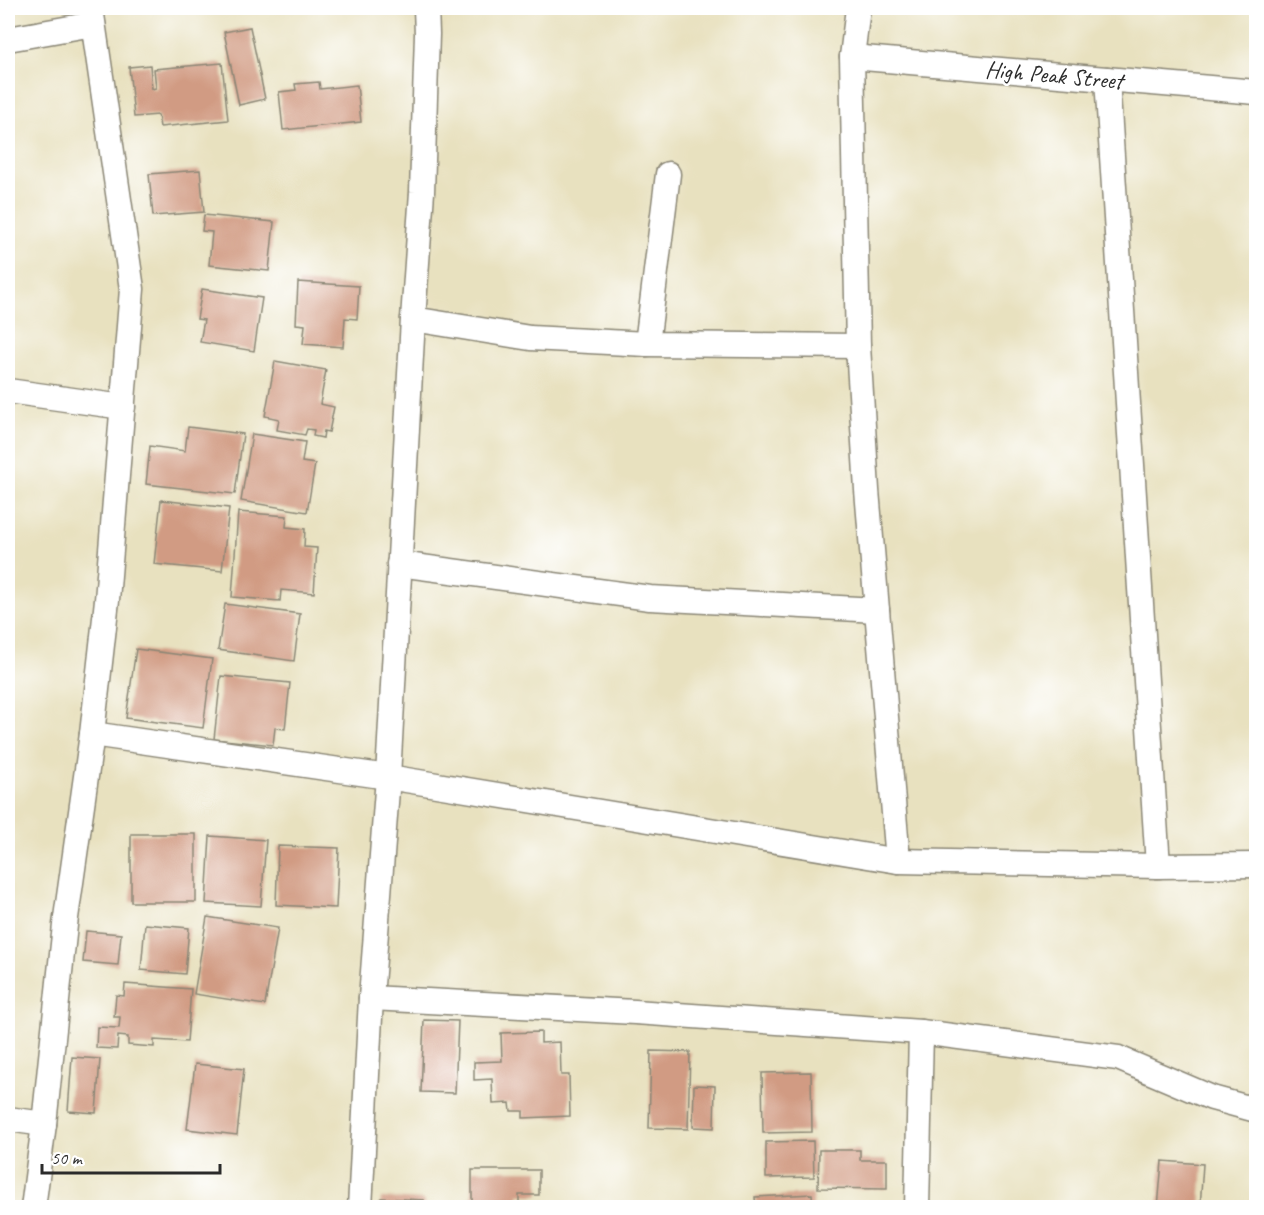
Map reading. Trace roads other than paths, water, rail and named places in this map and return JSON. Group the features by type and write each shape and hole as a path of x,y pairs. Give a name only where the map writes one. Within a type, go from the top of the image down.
{"street":[{"path":"360,1208 371,998 388,777 422,192 426,8"},
{"path":"858,8 852,57 858,346 867,490 898,861"},
{"path":"8,39 92,16 132,289 106,600 92,734 65,925 33,1208"},
{"name":"High Peak Street","path":"852,57 1257,92"},
{"path":"1107,79 1158,866"},
{"path":"647,344 668,174"},
{"path":"413,320 530,338 647,344 858,346"},
{"path":"8,391 123,407"},
{"path":"399,564 650,598 878,610"},
{"path":"92,734 388,777 898,861 1158,866 1257,865"},
{"path":"371,998 635,1011 921,1032 1118,1058 1212,1098 1257,1110"},
{"path":"918,1208 921,1032"},
{"path":"8,1119 44,1124"}]}
